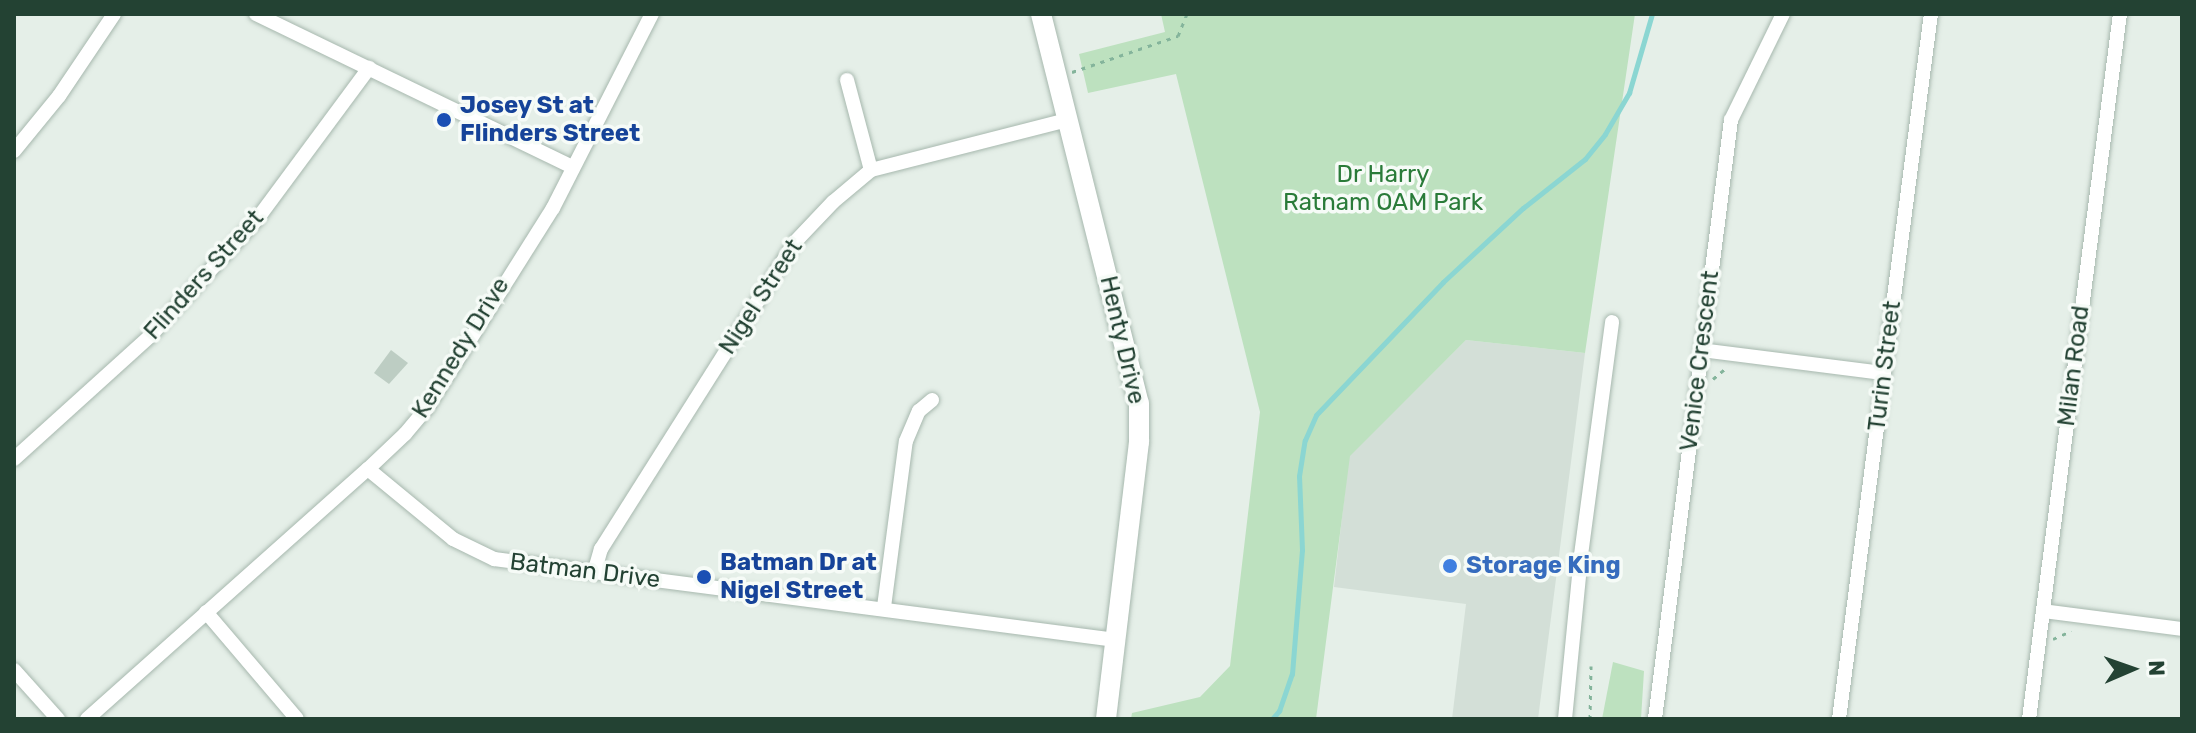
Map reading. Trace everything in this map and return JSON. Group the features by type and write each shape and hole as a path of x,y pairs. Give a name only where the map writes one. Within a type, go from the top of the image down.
{"street":[{"path":"14,151 59,96 114,14"},
{"path":"256,14 573,167"},
{"name":"Kennedy Drive","path":"87,719 405,434 434,397 498,290 553,208 652,14"},
{"name":"Henty Drive","path":"1041,14 1139,403 1139,442 1106,719"},
{"name":"Venice Crescent","path":"1655,719 1708,350 1731,120 1783,14"},
{"name":"Turin Street","path":"1839,719 1931,14"},
{"name":"Milan Road","path":"2029,719 2120,14"},
{"name":"Flinders Street","path":"14,459 150,336 258,218 369,68"},
{"path":"847,80 871,170"},
{"name":"Nigel Street","path":"594,573 601,549 795,242 833,202 871,170 1067,120"},
{"path":"1565,719 1581,555 1612,322"},
{"path":"1708,350 1884,373"},
{"path":"884,607 906,441 919,411 932,400"},
{"name":"Batman Drive","path":"368,469 453,539 480,554 509,562 884,607 1116,640"},
{"path":"2043,611 2182,629"},
{"path":"206,612 297,719"},
{"path":"14,670 58,719"}],"path":[{"path":"1057,75 1178,36 1187,14"},
{"path":"1708,350 1710,382 1721,370 1731,367"},
{"path":"1590,719 1591,666"}],"shaded area":[{"path":"1466,340 1585,353 1538,719 1452,719 1466,604 1334,587 1349,456"}],"green space":[{"name":"Dr Harry Ratnam OAM Park","path":"1161,14 1635,14 1585,353 1466,340 1350,456 1316,719 1131,719 1132,713 1200,697 1230,666 1260,412 1176,74 1088,93 1079,54 1165,32"},
{"path":"1613,662 1644,671 1641,719 1602,719"}],"building":[{"path":"391,350 408,363 389,384 374,373"}],"waterway":[{"path":"1272,719 1279,711 1292,674 1302,550 1299,476 1305,440 1316,415 1443,282 1523,208 1585,159 1605,134 1629,93 1652,14"}],"place":[{"name":"Josey St at Flinders Street","path":"444,120"},
{"name":"Storage King","path":"1450,566"},
{"name":"Batman Dr at Nigel Street","path":"704,577"}]}
